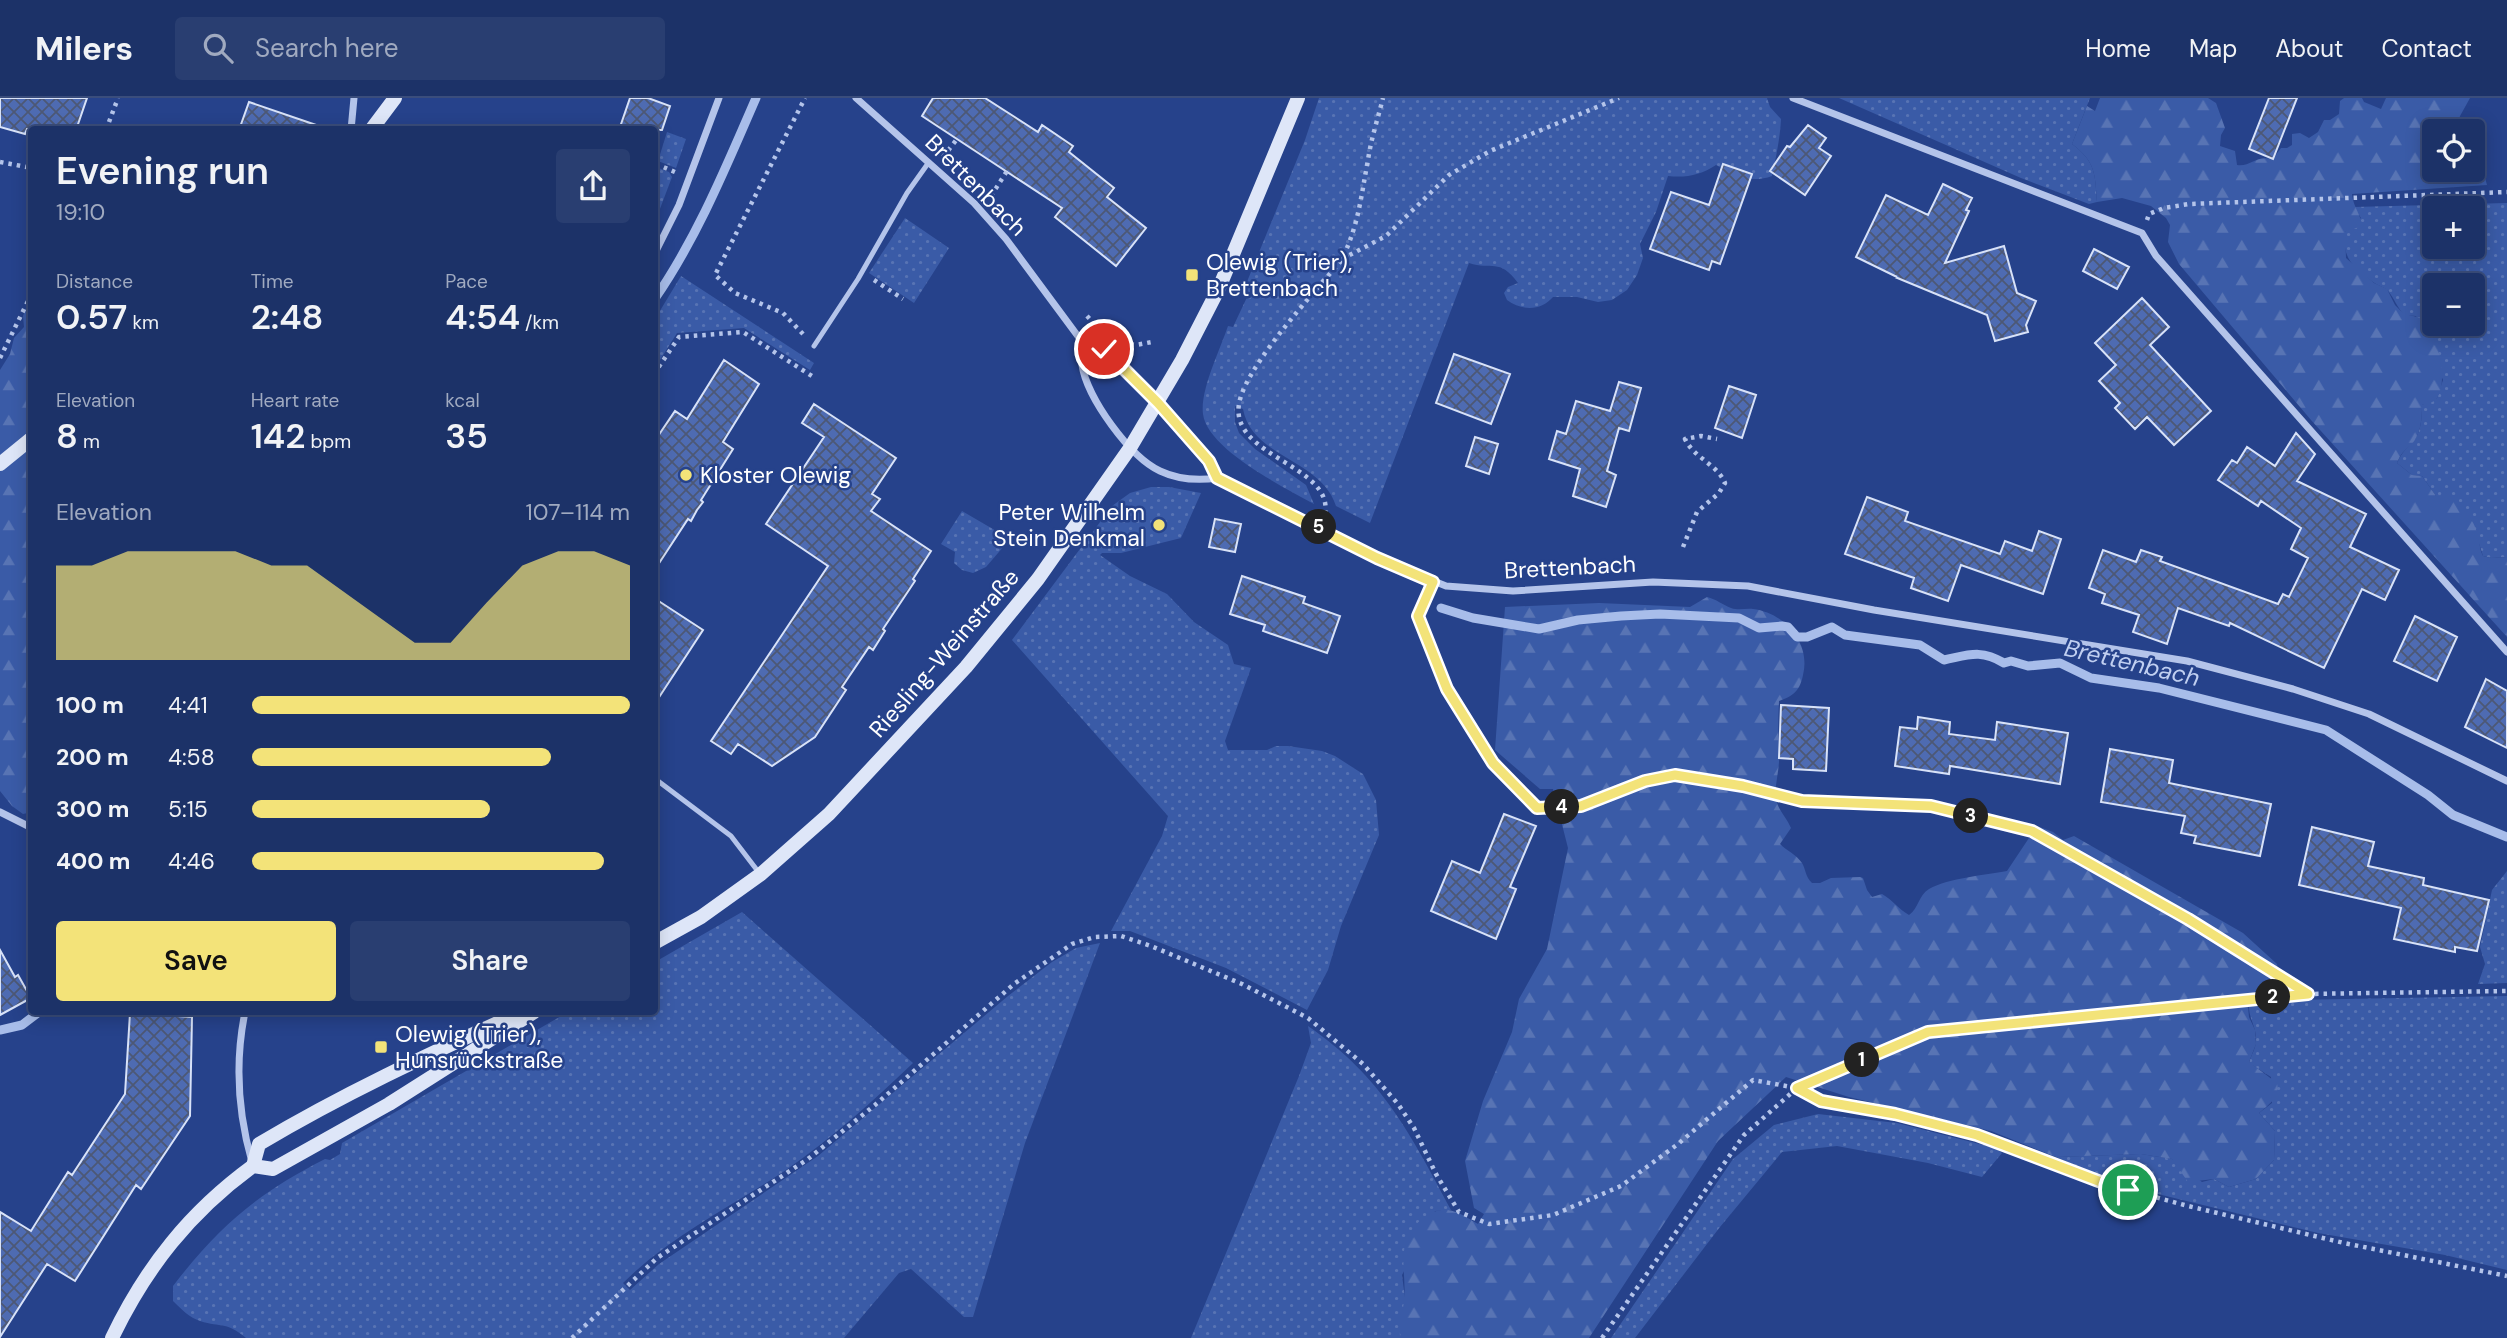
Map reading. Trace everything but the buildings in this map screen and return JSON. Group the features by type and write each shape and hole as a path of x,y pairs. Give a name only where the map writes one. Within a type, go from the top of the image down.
{"main road":[{"path":"373,126 395,98"},
{"name":"Riesling-Weinstraße","path":"658,941 701,917 787,854 872,771 996,632 1059,550 1158,403 1219,288 1298,98"},
{"path":"0,464 28,441"},
{"path":"112,1338 143,1283 183,1227 206,1203 253,1166 260,1144 316,1110 387,1073 517,1015"},
{"path":"253,1166 272,1169 390,1104 529,1015"}],"street":[{"path":"352,126 355,98"},
{"path":"658,248 679,205 719,98"},
{"name":"Brettenbach","path":"856,98 974,203 1006,239 1083,343 1104,349 1158,403 1209,461 1217,478"},
{"path":"1793,98 2142,233 2156,256 2507,652"},
{"name":"Brettenbach","path":"1083,343 1082,366 1103,415 1130,448 1152,467 1166,474 1198,481 1217,478 1377,558 1446,586 1513,591 1653,582 1748,586 1874,610 2187,661 2293,689 2369,714 2507,780"},
{"path":"0,812 28,826"},
{"path":"245,1015 239,1089 245,1138 253,1166"}],"lane":[{"path":"814,346 907,193 929,162"},
{"path":"1433,582 1418,616 1447,689 1493,763 1537,808 1581,806 1645,781"},
{"path":"658,781 731,836 761,874"}],"path":[{"path":"108,126 118,98"},
{"path":"805,98 715,275 735,293 783,313 814,346"},
{"path":"1320,528 1326,509 1319,490 1248,435 1239,413 1239,405 1245,386 1264,356 1341,260 1359,218 1368,157 1383,98"},
{"path":"1341,260 1386,236 1449,175 1490,151 1619,98"},
{"path":"941,160 957,139"},
{"path":"0,162 28,168"},
{"path":"658,165 677,173"},
{"path":"988,200 1007,171"},
{"path":"2142,233 2150,214 2164,208 2189,204 2507,192"},
{"path":"861,271 902,299"},
{"path":"0,358 28,301"},
{"path":"658,368 679,337 743,332 815,378"},
{"path":"1683,547 1697,512 1719,493 1725,483 1720,474 1690,448 1685,439 1691,436 1717,439"},
{"path":"1645,781 1675,775 1743,786 1802,801 1931,806 2032,831 2188,919 2308,994"},
{"path":"572,1338 657,1258 808,1158 875,1105 1014,984 1072,944 1095,937 1121,936 1242,984 1308,1018 1363,1064 1398,1104 1414,1128 1436,1174 1459,1212 1489,1224 1553,1215 1621,1186 1678,1144 1752,1080 1797,1088 1821,1101 1895,1114 1977,1135 2128,1190 2344,1243 2507,1276"},
{"path":"1602,1338 1744,1135 1797,1088 1928,1032 2308,994 2507,991"}],"green space":[{"path":"1319,98 1767,98 1770,107 1781,119 1772,176 1750,179 1716,165 1693,175 1668,176 1656,212 1640,244 1643,258 1637,275 1627,290 1612,300 1598,302 1577,297 1553,297 1543,305 1525,308 1507,300 1504,293 1508,287 1518,283 1506,270 1469,263 1370,523 1336,506 1328,490 1316,478 1259,438 1249,425 1243,409 1235,406 1235,422 1239,433 1255,449 1306,485 1314,504 1267,478 1232,454 1218,441 1203,414 1211,370 1228,326 1233,327 1249,293 1244,289 1305,140"},
{"path":"1839,98 2090,98 2072,144 2086,157 2093,169 2097,202 2089,204 2021,178"},
{"path":"2100,98 2208,98 2216,103 2225,128 2220,146 2235,151 2237,165 2242,165 2267,158 2273,159 2281,148 2292,145 2292,134 2300,133 2309,138 2318,132 2324,120 2330,120 2339,114 2340,101 2344,98 2362,98 2364,102 2381,109 2386,98 2470,98 2459,119 2422,119 2422,182 2485,182 2485,178 2487,185 2352,194 2362,226 2345,232 2346,258 2374,283 2387,289 2395,305 2404,314 2422,319 2422,336 2434,336 2441,361 2440,391 2434,401 2422,405 2417,436 2401,454 2397,463 2412,475 2422,476 2436,496 2449,494 2462,507 2475,527 2483,556 2507,557 2507,637 2311,420 2179,264 2168,242 2170,225 2166,218 2151,206 2122,198 2097,202 2093,169 2086,157 2072,144 2087,106 2095,111"},
{"path":"667,132 686,139 676,168 658,161"},
{"path":"658,168 669,172 672,177 658,214"},
{"path":"2507,203 2507,557 2483,556 2472,521 2436,496 2422,476 2412,475 2397,463 2417,436 2422,405 2437,398 2443,380 2424,336 2485,336 2485,273 2422,273 2422,330 2416,316 2404,315 2387,290 2350,262 2345,249 2345,232 2361,218 2354,207 2422,205 2422,259 2485,259 2485,204"},
{"path":"905,218 949,248 914,303 869,273"},
{"path":"681,276 814,363 810,370 744,328 677,333 658,363 658,314"},
{"path":"28,304 28,813 23,814 12,806 0,791 0,370 10,354 14,338 24,327 23,316"},
{"path":"1151,487 1169,487 1201,493 1181,538 1121,553 1100,555 1130,576 1167,594 1194,622 1228,645 1234,664 1251,668 1225,741 1228,750 1267,750 1276,746 1288,746 1322,751 1363,774 1376,800 1379,835 1341,926 1328,970 1307,1010 1226,968 1130,931 1111,931 1162,836 1168,816 1012,640 1112,506 1130,493"},
{"path":"962,511 1010,539 986,567 973,573 962,570 954,563 955,552 941,544"},
{"path":"1707,597 1734,609 1753,609 1775,616 1785,623 1799,641 1804,663 1800,685 1792,695 1779,701 1776,799 1791,828 1780,844 1800,860 1812,883 1831,878 1860,877 1872,897 1882,894 1909,915 1925,892 1937,885 2007,871 2037,826 2053,832 2063,840 2074,836 2243,933 2277,964 2280,981 2278,985 2260,989 2247,996 2256,1044 2249,1062 2277,1083 2278,1088 2276,1096 2259,1113 2275,1131 2274,1160 2256,1179 2229,1187 2214,1179 2188,1182 2172,1159 2141,1154 2056,1157 1991,1131 1849,1097 1786,1077 1718,1141 1589,1338 1400,1338 1404,1251 1413,1228 1425,1217 1440,1210 1456,1212 1478,1224 1484,1214 1474,1208 1465,1161 1483,1101 1512,1032 1519,999 1547,949 1568,848 1553,789 1540,789 1495,750 1505,607 1599,603 1690,607"},
{"path":"2507,871 2507,983 2478,984 2485,964 2480,947 2492,890"},
{"path":"742,912 913,1063 803,1158 681,1236 641,1266 623,1283 630,1290 659,1264 818,1156 1052,962 1076,948 1100,943 1025,1143 973,1317 964,1317 911,1269 899,1273 844,1338 246,1338 228,1327 196,1320 173,1301 173,1286 224,1228 279,1185 325,1159 330,1160 340,1154 342,1143 563,1015 658,1015 658,960"},
{"path":"2507,996 2507,1270 2445,1255 2318,1233 2121,1185 2056,1157 2141,1154 2172,1159 2202,1182 2214,1179 2229,1187 2256,1179 2274,1160 2275,1131 2259,1113 2272,1103 2271,1077 2249,1063 2256,1041 2249,1007 2256,1002 2293,1000"},
{"path":"1308,1026 1334,1045 1375,1086 1407,1131 1451,1210 1435,1211 1402,1275 1405,1298 1400,1338 1191,1338 1299,1076 1311,1043"},
{"path":"1818,1114 1897,1123 1995,1148 2002,1153 1982,1177 1928,1163 1837,1146 1782,1152 1720,1227 1635,1338 1611,1338 1733,1159 1774,1125"}],"waterway":[{"path":"658,294 697,227 756,98"},
{"name":"Brettenbach","path":"1441,608 1473,618 1539,629 1578,620 1621,616 1660,614 1739,618 1759,628 1788,627 1797,637 1807,637 1832,627 1845,635 1920,645 1944,660 1974,654 1988,656 2004,663 2011,661 2028,666 2060,663 2091,678 2159,688 2326,730 2428,795 2453,815 2507,837"},
{"path":"0,1030 22,1025 35,1015"}],"place":[{"name":"Olewig (Trier), Brettenbach","path":"1192,275"},
{"name":"Kloster Olewig","path":"686,475"},
{"name":"Peter Wilhelm Stein Denkmal","path":"1159,525"},
{"name":"Olewig (Trier), Hunsrückstraße","path":"381,1047"}],"route":[{"path":"1104,349 1158,403 1209,461 1217,478 1377,558 1433,582 1418,616 1447,689 1493,763 1537,808 1581,806 1645,781 1675,775 1743,786 1802,801 1931,806 2032,831 2188,919 2308,994 1928,1032 1797,1088 1821,1101 1895,1114 1977,1135 2128,1190"}]}
